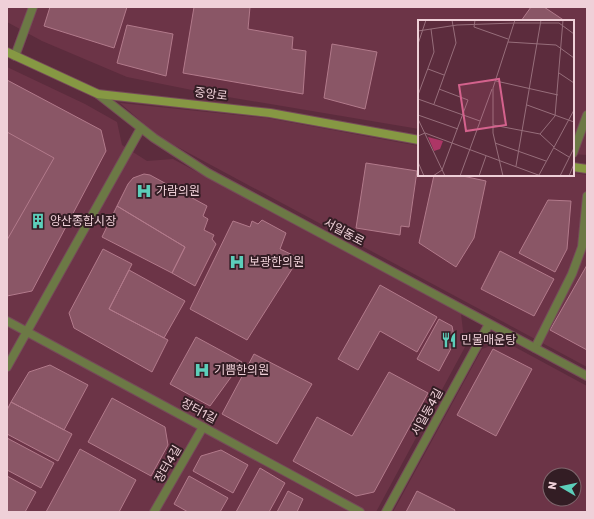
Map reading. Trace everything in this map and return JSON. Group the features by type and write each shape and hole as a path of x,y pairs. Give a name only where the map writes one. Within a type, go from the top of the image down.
{"main road":[{"name":"중앙로","path":"11,54 98,94 270,113 418,140"},
{"path":"574,168 587,169"}],"street":[{"path":"11,54 33,7"},
{"name":"서일동로","path":"98,94 154,138 208,173 587,376"},
{"path":"574,150 587,115"},
{"path":"7,367 141,128"},
{"path":"535,348 572,274 582,247 587,196"},
{"name":"장터1길","path":"7,321 360,512"},
{"name":"서일동4길","path":"386,512 489,324"},
{"name":"장터4길","path":"154,512 203,427"}],"shaded area":[{"path":"7,7 587,7 587,155 574,154 574,20 418,20 418,129 222,96 127,77 42,41 7,22"},
{"path":"7,67 85,104 117,122 122,145 147,161 173,159 461,314 465,347 376,512 7,512"},
{"path":"120,103 267,118 418,146 418,176 574,176 574,173 587,175 587,367 159,137"},
{"path":"504,341 587,386 587,512 393,512 482,349"}],"building":[{"path":"50,7 127,7 114,48 44,26"},
{"path":"194,7 250,7 248,29 293,37 292,49 306,51 303,94 183,73"},
{"path":"531,7 544,7 564,20 522,20"},
{"path":"127,25 173,34 166,76 117,63"},
{"path":"332,44 377,52 365,109 324,98"},
{"name":"양산종합시장","path":"7,80 101,130 106,151 32,291 7,296"},
{"path":"7,132 54,158 7,240"},
{"path":"366,163 417,171 409,227 401,226 400,235 356,228"},
{"path":"144,174 150,175 207,206 203,216 208,219 204,230 214,235 212,239 216,244 195,286 172,273 185,247 117,206 128,184 133,178"},
{"path":"434,176 463,176 486,181 474,238 456,267 419,243"},
{"path":"548,200 571,201 567,249 555,272 519,253"},
{"path":"117,206 185,247 172,273 102,237"},
{"path":"262,220 286,233 280,249 299,258 247,340 190,309 233,221 250,227 252,221 258,224"},
{"path":"103,249 132,264 109,309 168,340 152,372 74,328 69,313"},
{"path":"500,251 554,279 534,316 481,289"},
{"path":"587,265 587,350 550,330"},
{"path":"129,270 185,301 164,338 109,309"},
{"path":"380,285 437,317 417,352 380,331 358,370 338,359"},
{"path":"439,319 452,326 455,341 439,371 417,359"},
{"path":"196,337 242,362 210,406 170,384"},
{"path":"493,349 532,369 496,436 457,415"},
{"path":"254,354 312,384 277,444 222,414"},
{"path":"50,365 88,385 64,430 11,402 29,372"},
{"path":"389,372 428,393 374,492 356,496 293,461 317,417 352,436"},
{"path":"112,398 165,427 168,445 151,476 88,442"},
{"path":"11,402 72,434 58,461 7,434 7,410"},
{"path":"7,438 54,463 41,488 7,470"},
{"path":"80,449 136,480 119,512 46,512"},
{"path":"221,450 248,465 233,493 193,471 201,456"},
{"path":"260,468 285,483 269,512 236,512"},
{"path":"7,476 36,492 25,512 7,511"},
{"path":"189,476 228,498 220,512 188,512 174,504"},
{"path":"288,491 303,499 297,512 277,512"},
{"path":"417,491 455,510 454,512 406,512"}],"place":[{"name":"가람의원","path":"144,191"},
{"name":"양산종합시장","path":"38,221"},
{"name":"보광한의원","path":"237,262"},
{"name":"민물매운탕","path":"449,340"},
{"name":"기쁨한의원","path":"202,370"}]}
